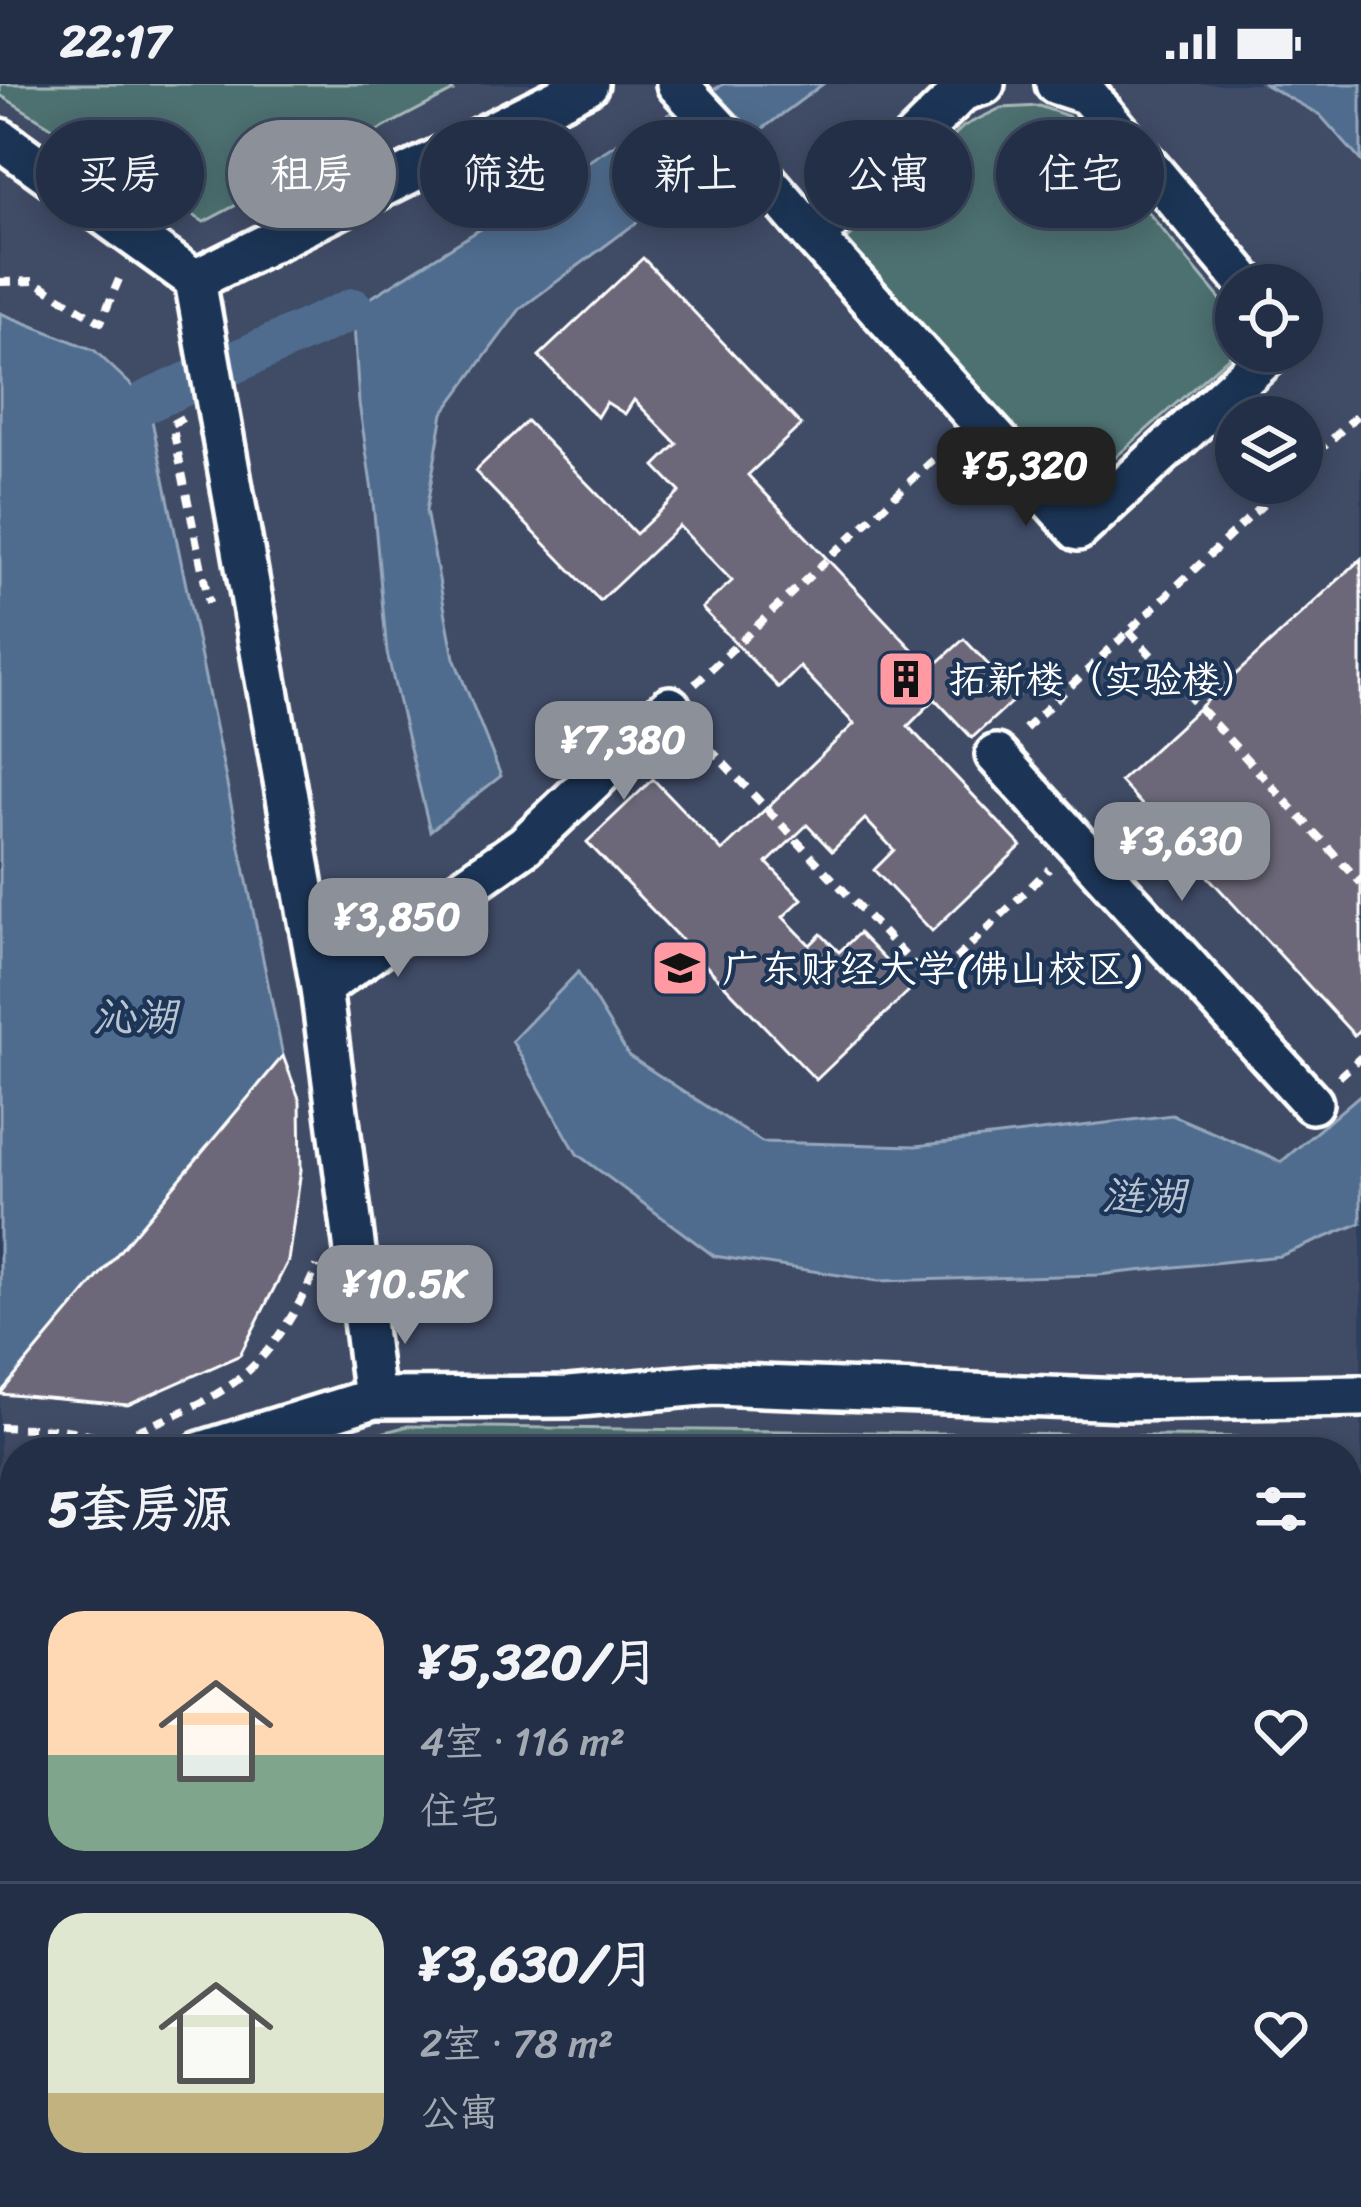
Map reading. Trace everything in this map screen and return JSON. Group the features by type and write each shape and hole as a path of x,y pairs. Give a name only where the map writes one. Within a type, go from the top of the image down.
{"street":[{"path":"195,282 587,84"},
{"path":"676,84 1078,530 1250,372"},
{"path":"814,237 962,91 984,84"},
{"path":"1056,84 1087,94 1230,264"},
{"path":"0,139 195,282 322,988 374,1398"},
{"path":"322,988 526,845 670,707"},
{"path":"996,755 1312,1102"},
{"path":"249,1437 374,1398 569,1397 713,1384 1126,1400 1361,1396"}],"path":[{"path":"0,282 34,281 100,322 137,238"},
{"path":"210,611 172,424 216,400"},
{"path":"1323,447 1361,412"},
{"path":"977,418 670,707 931,983 1076,843"},
{"path":"996,755 1264,504"},
{"path":"1129,631 1361,883"},
{"path":"122,1437 187,1409 237,1380 278,1337 304,1297 322,1254"},
{"path":"0,1427 62,1429 106,1437"}],"shaded area":[{"name":"广东财经大学(佛山校区)","path":"0,84 1361,84 1361,1437 0,1437"}],"green space":[{"path":"0,84 447,84 453,91 396,121 228,120 228,209 204,222 204,120 40,120 0,95"},
{"path":"1039,106 1071,120 996,120 996,228 1161,228 1215,293 1215,369 1071,497 846,241 859,228 972,228 972,122 1001,108"},
{"path":"408,1426 1238,1437 366,1437"}],"water":[{"path":"724,84 823,84 775,120 658,120"},
{"path":"1264,84 1361,84 1361,161 1320,115"},
{"path":"612,147 612,228 629,228 520,309 443,413 426,511 454,658 501,776 430,831 387,653 353,309 482,228 588,228 588,162"},
{"name":"沁湖","path":"0,313 94,350 148,401 283,1056 0,1394"},
{"name":"涟湖","path":"578,972 629,1056 762,1142 916,1146 1172,1115 1281,1162 1361,1094 1361,1223 1280,1256 1098,1275 878,1281 714,1256 577,1154 512,1041"}],"building":[{"name":"拓新楼（实验楼）","path":"643,258 801,425 748,475 931,669 964,639 1018,696 972,738 935,699 908,726 1021,846 932,931 874,870 894,850 865,819 832,851 807,825 767,863 802,899 783,917 810,945 821,934 839,952 859,933 912,988 816,1080 587,842 653,779 722,851 854,724 800,667 779,688 702,608 732,581 679,526 600,601 475,471 527,421 636,534 680,492 655,466 677,444 634,400 625,414 606,402 597,417 539,356"},
{"path":"1361,559 1361,1028 1354,1035 1120,781"},
{"path":"283,1056 300,1101 301,1170 288,1261 240,1355 128,1405 0,1394"}],"waterway":[{"path":"148,401 353,309"}],"place":[{"name":"拓新楼（实验楼）","path":"906,679"},
{"name":"广东财经大学(佛山校区)","path":"680,968"}]}
